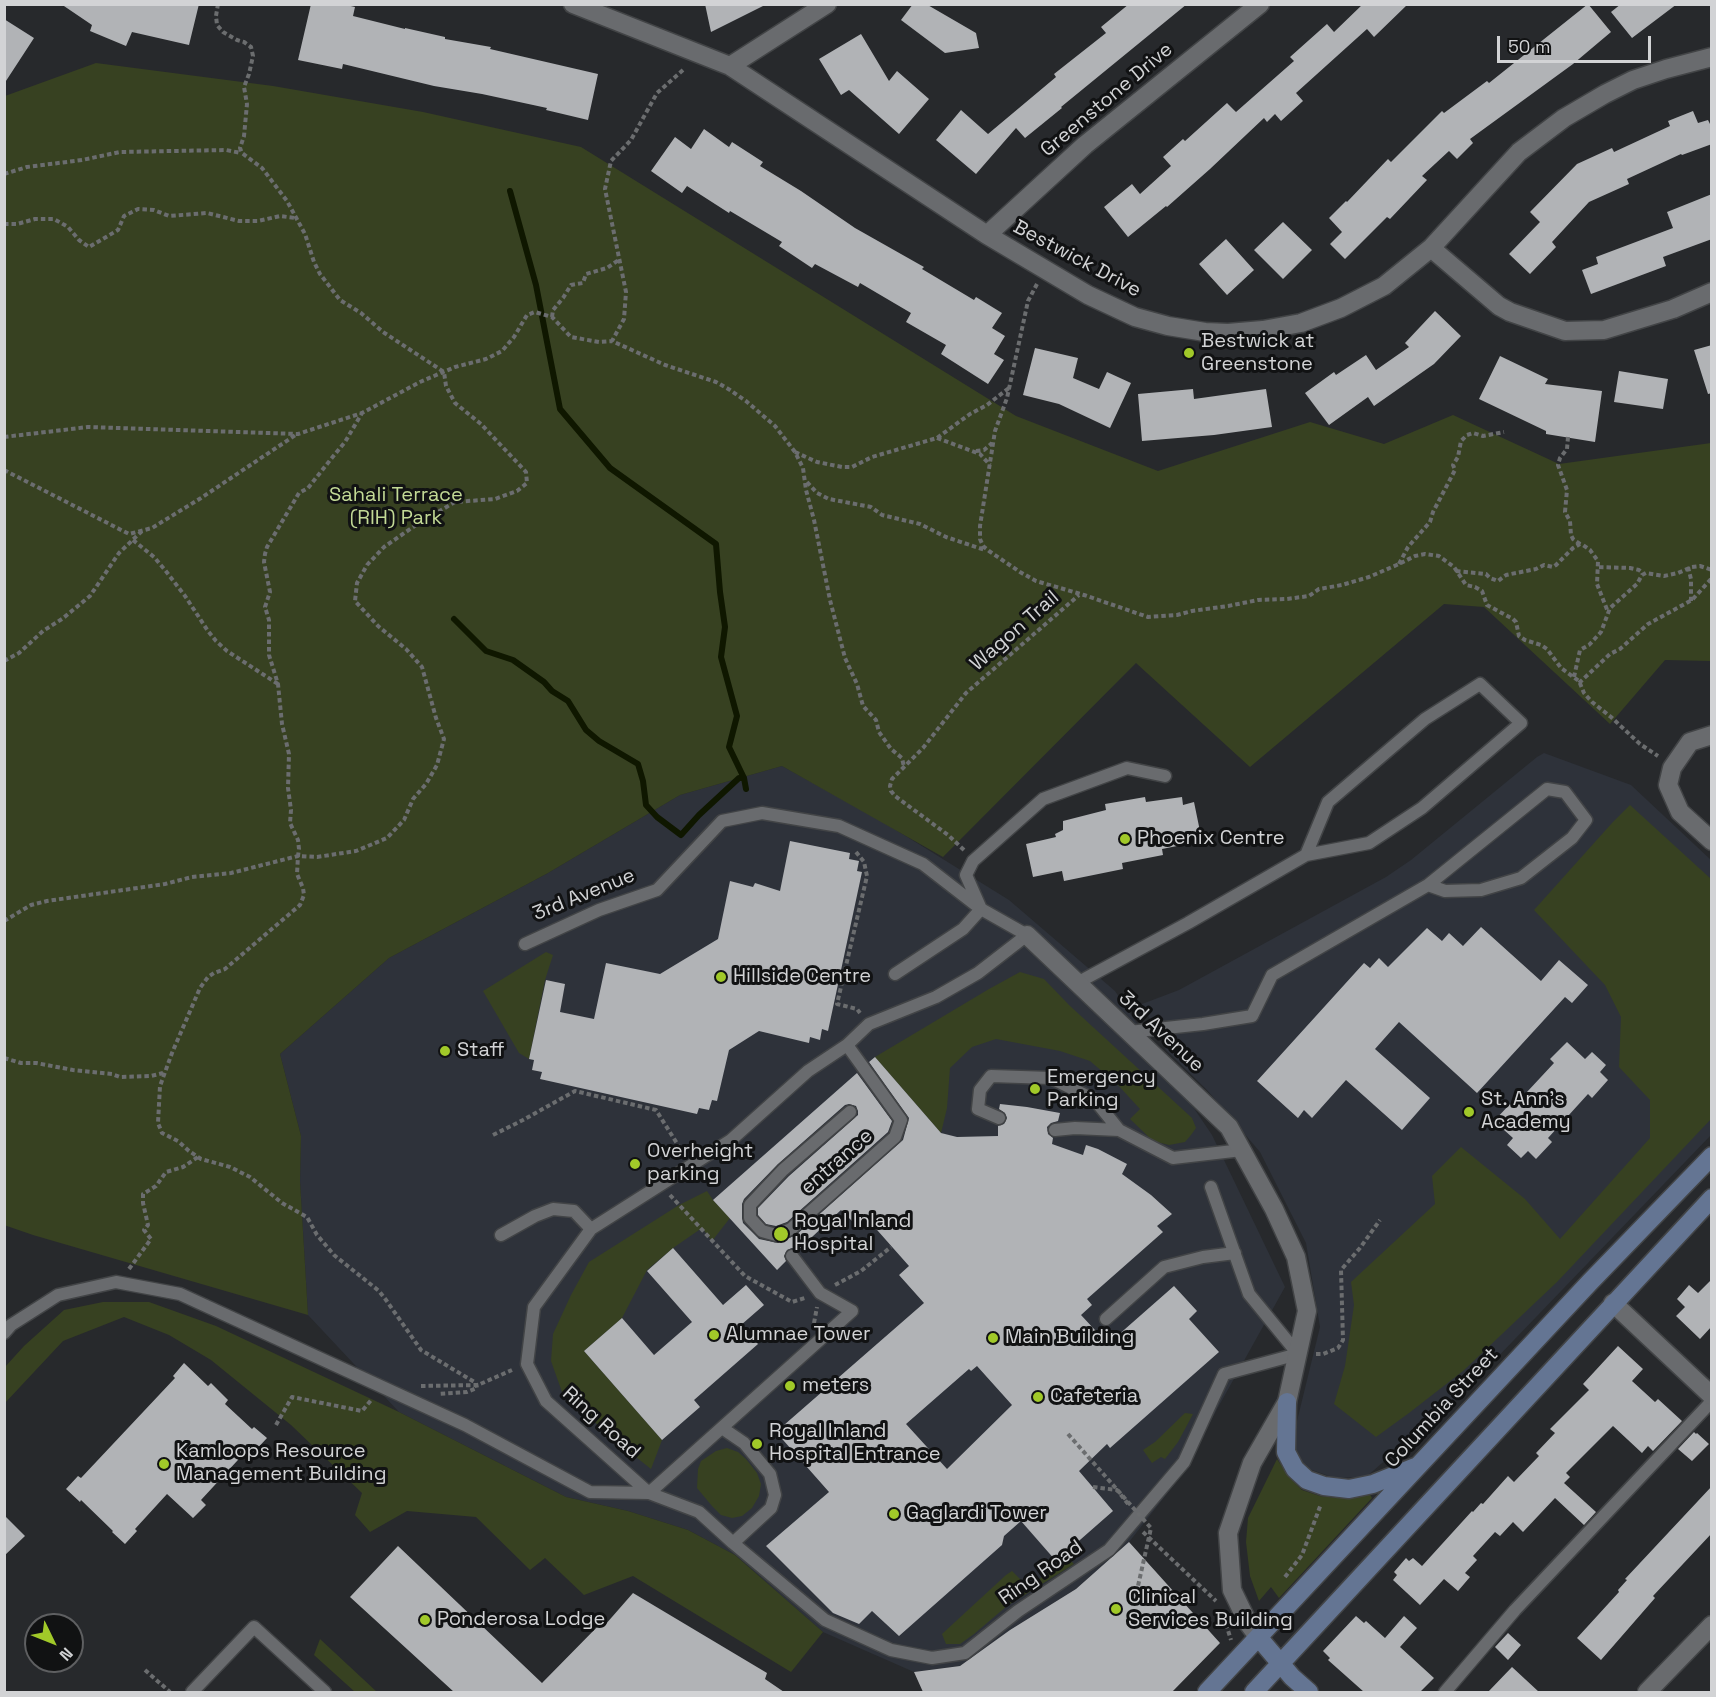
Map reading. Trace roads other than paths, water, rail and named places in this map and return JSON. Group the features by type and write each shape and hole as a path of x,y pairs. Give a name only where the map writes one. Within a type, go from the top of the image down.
{"main road":[{"name":"Columbia Street","path":"1207,1692 1590,1282 1712,1156"},
{"path":"1254,1692 1712,1198"},
{"path":"1287,1402 1286,1452 1295,1469 1306,1480 1324,1486 1349,1489 1373,1484 1419,1466"},
{"name":"3rd Avenue","path":"1259,1638 1309,1692"}],"street":[{"name":"Bestwick Drive","path":"573,4 730,66 987,235 1088,296 1135,317 1202,332 1228,333 1263,330 1301,323 1341,308 1384,286 1431,248 1519,152 1564,118 1633,80 1712,57"},
{"path":"730,66 827,4"},
{"name":"Greenstone Drive","path":"987,235 1085,145 1260,4"},
{"path":"1431,248 1499,306 1565,331 1604,330 1666,312 1712,292"},
{"path":"1711,739 1690,742 1672,768 1668,785 1680,812 1712,841"},
{"name":"3rd Avenue","path":"1027,935 1229,1127 1274,1209 1296,1257 1307,1311 1287,1402 1252,1463 1228,1533 1232,1590 1248,1623 1259,1638"},
{"path":"1613,1303 1712,1396"},
{"path":"1647,1692 1712,1625"}],"lane":[{"path":"1077,982 1188,923 1306,855 1370,843 1422,808 1521,723 1480,684 1425,719 1328,802 1306,855"},
{"path":"895,974 963,929 981,909 966,875 973,861 1043,799 1127,768 1165,776"},
{"path":"1128,1032 1252,1016 1272,975 1428,885 1546,789 1565,792 1586,820 1572,838 1521,878 1482,890 1445,891 1428,885"},
{"name":"3rd Avenue","path":"525,944 599,910 657,890 722,821 762,813 839,826 923,864 981,909 1027,935"},
{"name":"Ring Road","path":"1027,935 978,973 936,996 869,1024 847,1045 808,1071 731,1140 591,1229 534,1307 527,1364 546,1401 649,1493 699,1512 825,1620 891,1650 932,1658 965,1653 1018,1611 1109,1550 1139,1523 1184,1462 1224,1374 1298,1354"},
{"name":"entrance","path":"847,1045 901,1120 895,1137 791,1229 776,1235 762,1231 750,1218 750,1205 783,1170 850,1112"},
{"path":"999,1118 978,1109 980,1090 991,1076 1051,1078 1095,1100 1119,1130 1173,1158 1242,1150"},
{"path":"1055,1131 1075,1128 1119,1130"},
{"path":"1210,1187 1249,1294 1298,1354"},
{"path":"501,1234 553,1209 574,1211 591,1229"},
{"path":"1106,1319 1164,1268 1203,1257 1235,1253"},
{"path":"4,1333 11,1325 58,1295 116,1282 180,1294 418,1402 590,1492 649,1493 852,1311 820,1293 792,1256"},
{"path":"1445,1692 1515,1610 1712,1401"},
{"path":"722,1428 744,1443 770,1474 775,1495 771,1508 733,1543"},
{"path":"192,1692 254,1627 325,1692"}],"waterway":[{"path":"510,191 536,285 560,409 610,468 716,544 725,627 721,657 737,716 729,747 744,778 746,789"},
{"path":"454,619 486,651 513,660 544,682 552,691 568,701 586,730 599,741 638,764 646,805 657,817 681,835 739,778 744,778"}],"place":[{"name":"Bestwick at Greenstone","path":"1189,353"},
{"name":"Phoenix Centre","path":"1125,839"},
{"name":"Hillside Centre","path":"721,977"},
{"name":"Staff","path":"445,1051"},
{"name":"Emergency Parking","path":"1035,1089"},
{"name":"St. Ann's Academy","path":"1469,1112"},
{"name":"Overheight parking","path":"635,1164"},
{"name":"Royal Inland Hospital","path":"781,1234"},
{"name":"Alumnae Tower","path":"714,1335"},
{"name":"Main Building","path":"993,1338"},
{"name":"meters","path":"790,1386"},
{"name":"Cafeteria","path":"1038,1397"},
{"name":"Royal Inland Hospital Entrance","path":"757,1444"},
{"name":"Kamloops Resource Management Building","path":"164,1464"},
{"name":"Gaglardi Tower","path":"894,1514"},
{"name":"Clinical Services Building","path":"1116,1609"},
{"name":"Ponderosa Lodge","path":"425,1620"}],"park label":[{"name":"Sahali Terrace (RIH) Park","path":"396,508"}]}
